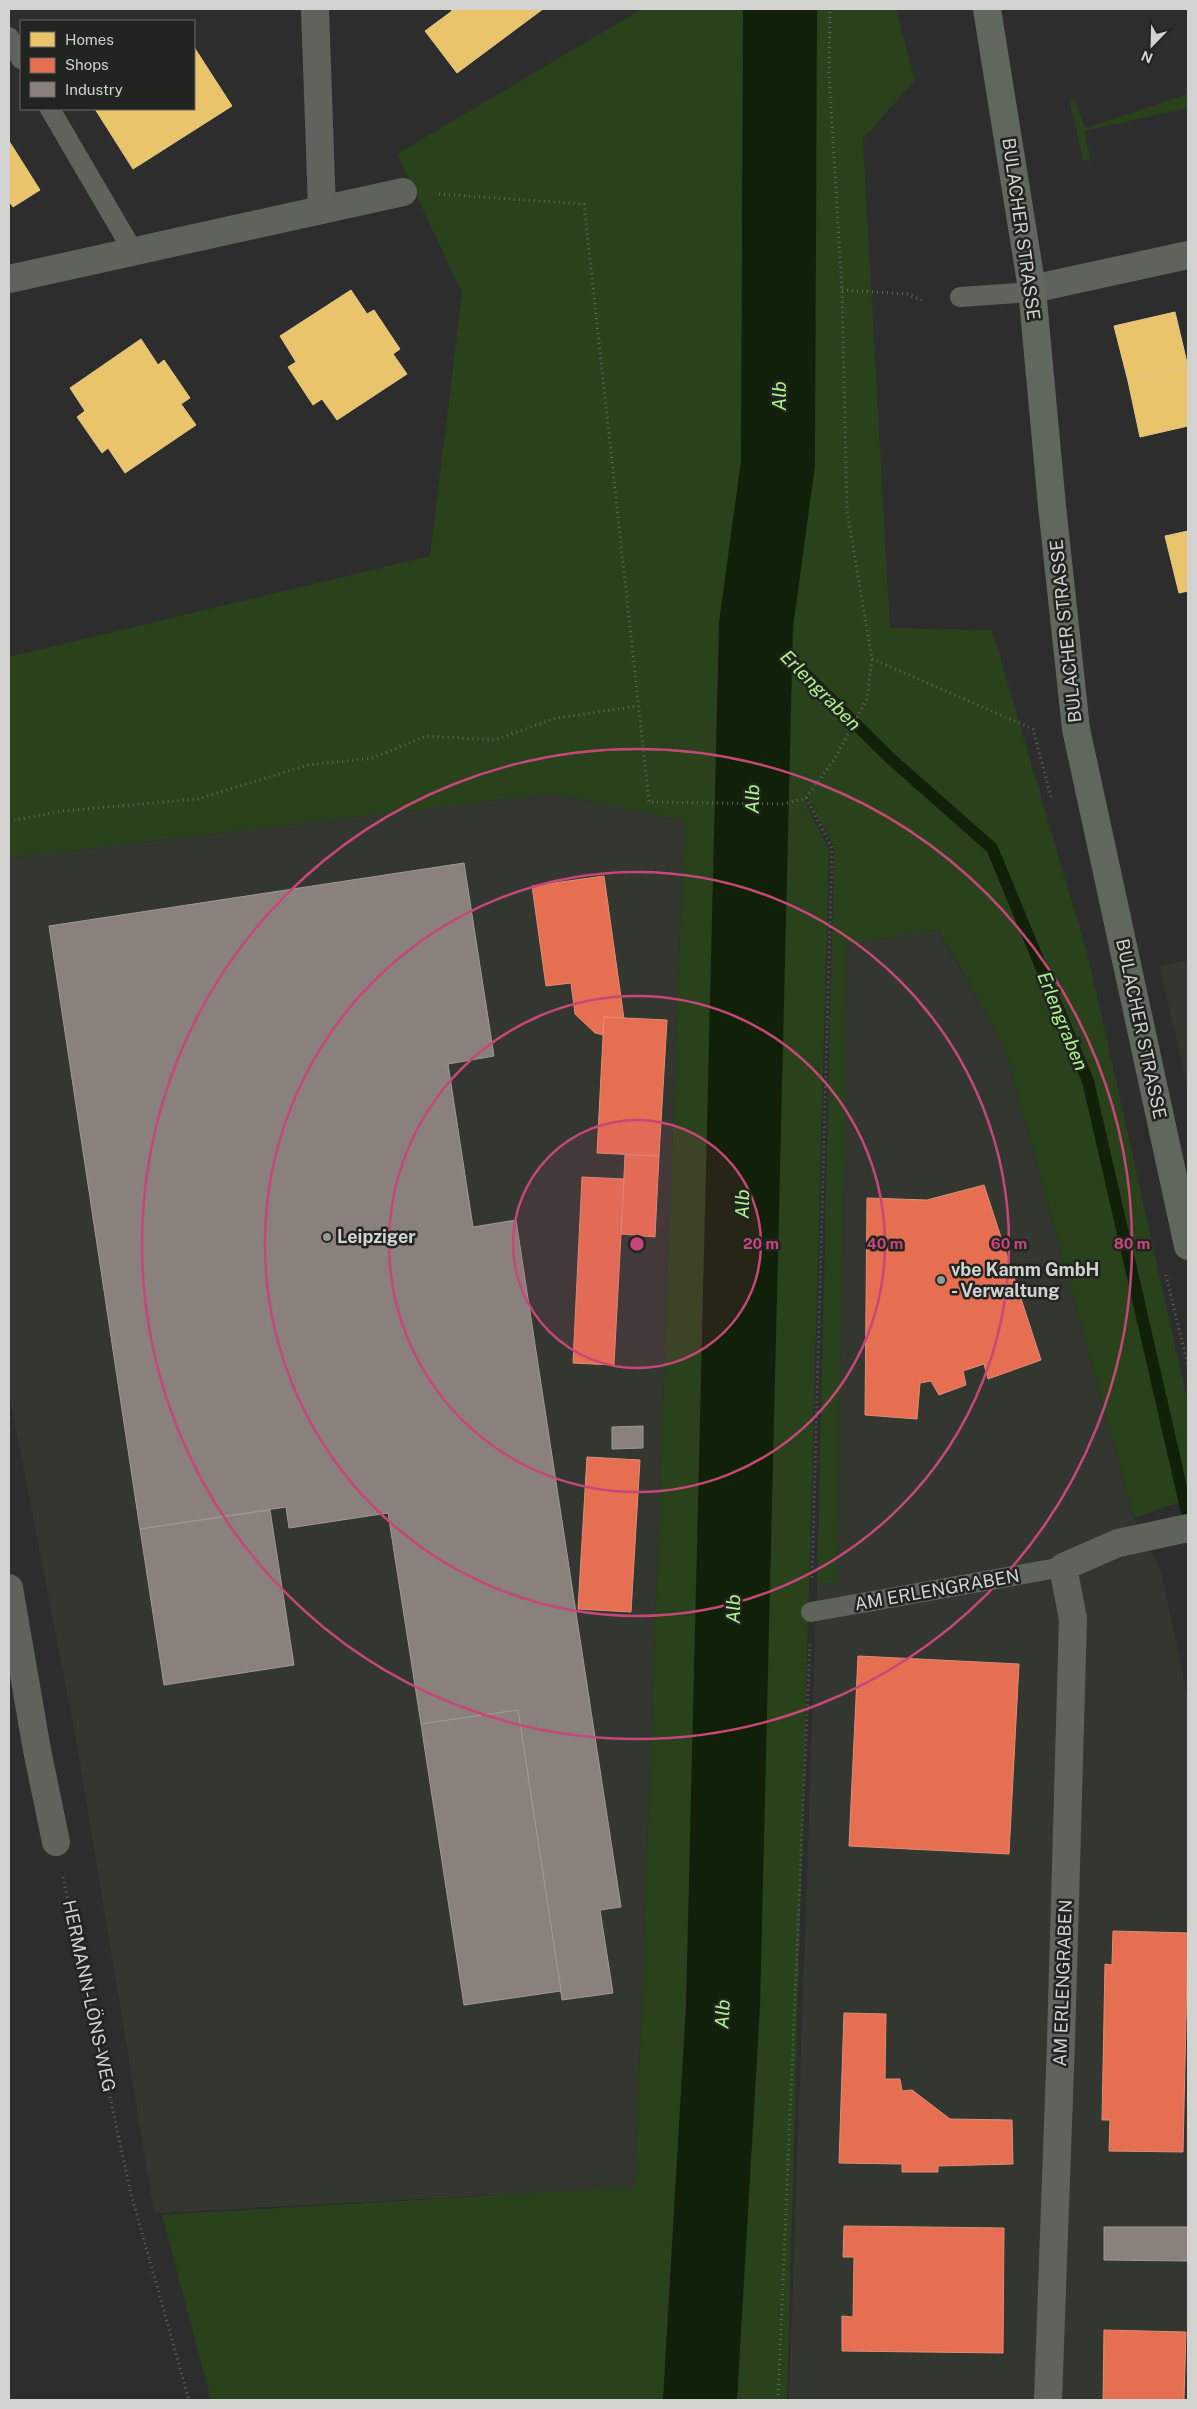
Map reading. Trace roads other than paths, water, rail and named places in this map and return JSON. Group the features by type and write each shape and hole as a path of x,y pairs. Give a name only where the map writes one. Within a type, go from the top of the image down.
{"street":[{"path":"315,9 322,209"},
{"name":"BULACHER STRASSE","path":"988,9 1032,290 1076,729 1188,1244"},
{"path":"9,280 403,192"},
{"path":"1032,290 1188,255"},
{"name":"AM ERLENGRABEN","path":"1048,2400 1061,2042 1073,1619 1063,1567 1118,1543 1188,1528"},
{"path":"9,1588 37,1750 56,1842"}],"lane":[{"path":"9,37 20,57"},
{"path":"51,110 133,251"},
{"path":"960,298 1032,290"},
{"name":"AM ERLENGRABEN","path":"812,1612 1063,1567"}],"waterway":[{"name":"Alb","path":"700,2400 723,2006 756,625 778,463 780,9"},
{"name":"Erlengraben","path":"756,625 891,759 992,848 1088,1081 1188,1517"}],"place":[{"name":"Leipziger","path":"327,1237"},
{"name":"vbe Kamm GmbH - Verwaltung","path":"941,1280"}]}
